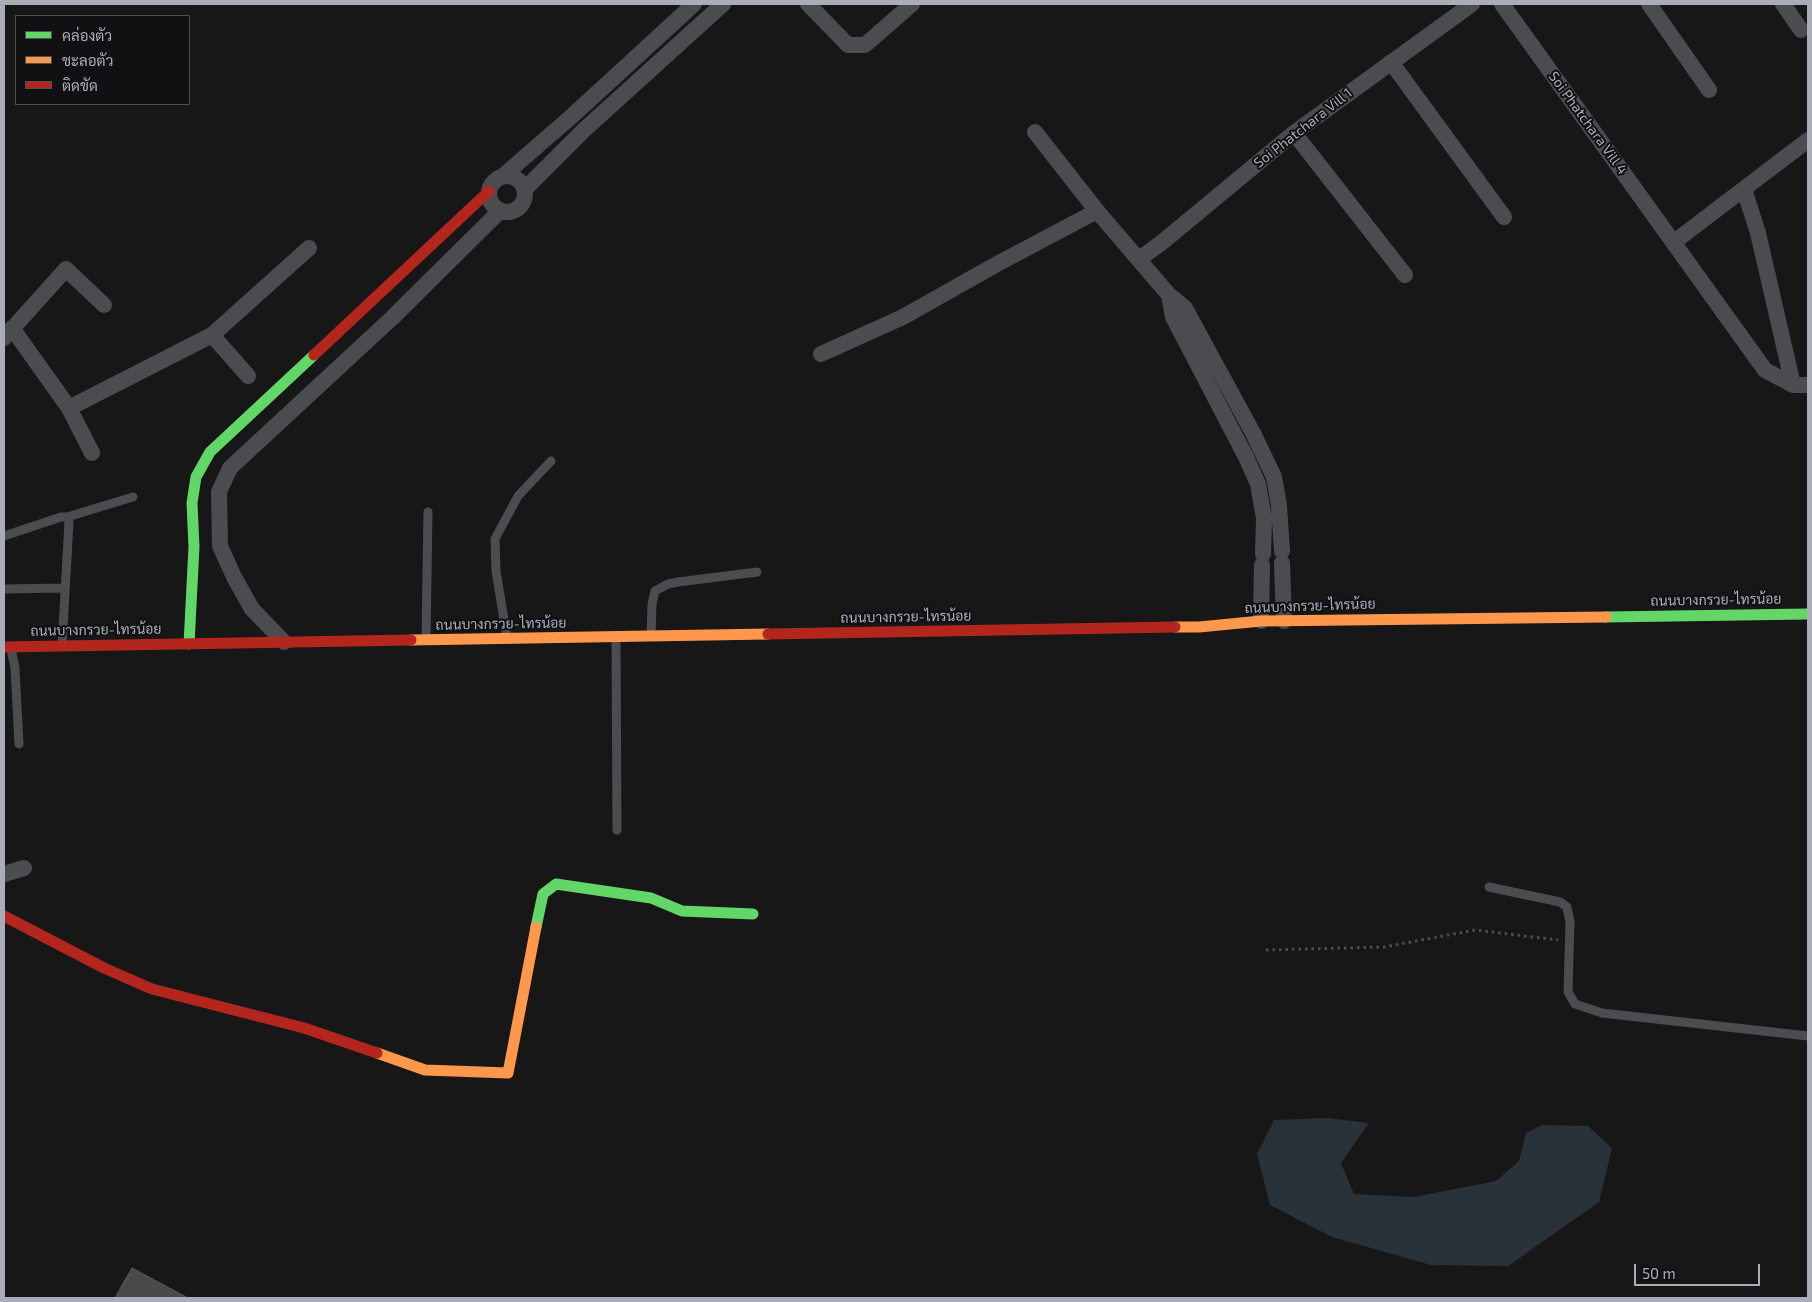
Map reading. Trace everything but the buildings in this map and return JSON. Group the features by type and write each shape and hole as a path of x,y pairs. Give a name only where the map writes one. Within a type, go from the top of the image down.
{"main road":[{"path":"189,644 194,547 192,519 196,477 210,452 489,191"},
{"name":"ถนนบางกรวย-ไทรน้อย","path":"7,647 1189,628 1261,621 1808,614"},
{"path":"4,916 104,968 152,989 304,1028 425,1070 508,1073 542,894 556,884 651,898 682,911 753,914"}],"street":[{"path":"503,176 572,116 694,4"},
{"path":"525,189 584,130 723,4"},
{"path":"808,4 848,45 865,45 912,4"},
{"name":"Soi Phatchara Vill 1","path":"1139,258 1160,244 1294,133 1472,4"},
{"name":"Soi Phatchara Vill 4","path":"1502,4 1765,370 1801,385"},
{"path":"1649,4 1709,90"},
{"path":"1784,4 1801,30"},
{"path":"1391,62 1504,217"},
{"path":"572,116 584,130"},
{"path":"1036,132 1097,211 1169,295 1185,308 1253,433 1274,477 1279,505 1284,621"},
{"path":"1294,133 1405,275"},
{"path":"1674,242 1808,140"},
{"path":"510,175 517,178 522,182 525,189 523,203 514,211 500,211 491,203 489,191 492,184 496,178 503,176 510,175"},
{"path":"1744,189 1801,385"},
{"path":"284,642 252,609 234,577 220,546 219,492 230,468 392,318 500,211"},
{"path":"821,354 903,317 1097,211"},
{"path":"69,408 212,335 308,248"},
{"path":"92,453 69,408 8,333 66,269 104,305"},
{"path":"1169,295 1173,317 1246,457 1258,484 1264,518 1261,621"},
{"path":"376,296 392,318"},
{"path":"212,335 248,376"},
{"path":"264,400 280,421"},
{"path":"1258,484 1274,477"},
{"path":"194,547 220,546"},
{"path":"4,874 24,868"}],"lane":[{"path":"507,638 496,571 494,539 518,496 551,461"},
{"path":"4,536 62,516 66,517 133,497"},
{"path":"426,640 428,512"},
{"path":"62,646 68,522 66,517"},
{"path":"651,636 652,604 656,591 668,584 678,582 758,572"},
{"path":"4,589 64,588"},
{"path":"616,637 617,830"},
{"path":"7,647 15,668 19,744"},
{"path":"1488,887 1560,902 1567,907 1570,922 1568,992 1574,1004 1602,1013 1808,1036"}],"path":[{"path":"1266,950 1384,947 1475,930 1569,942"}],"shaded area":[{"path":"1327,1118 1369,1123 1341,1163 1354,1194 1414,1197 1496,1181 1519,1161 1526,1133 1542,1125 1588,1126 1612,1148 1599,1202 1508,1266 1431,1265 1332,1237 1270,1205 1257,1154 1274,1120"}],"traffic: fast":[{"path":"189,644 194,547 192,503 196,477 210,452 314,355"},
{"path":"1606,617 1808,614"},
{"path":"536,927 543,894 556,884 651,898 682,911 753,914"}],"traffic: slow":[{"path":"1175,627 1199,627 1261,621 1606,617"},
{"path":"411,640 768,634"},
{"path":"377,1053 425,1070 508,1073 536,927"}],"traffic: jam":[{"path":"314,355 489,191"},
{"path":"768,634 1175,627"},
{"path":"4,647 411,640"},
{"path":"4,916 104,968 152,989 304,1028 377,1053"}]}
